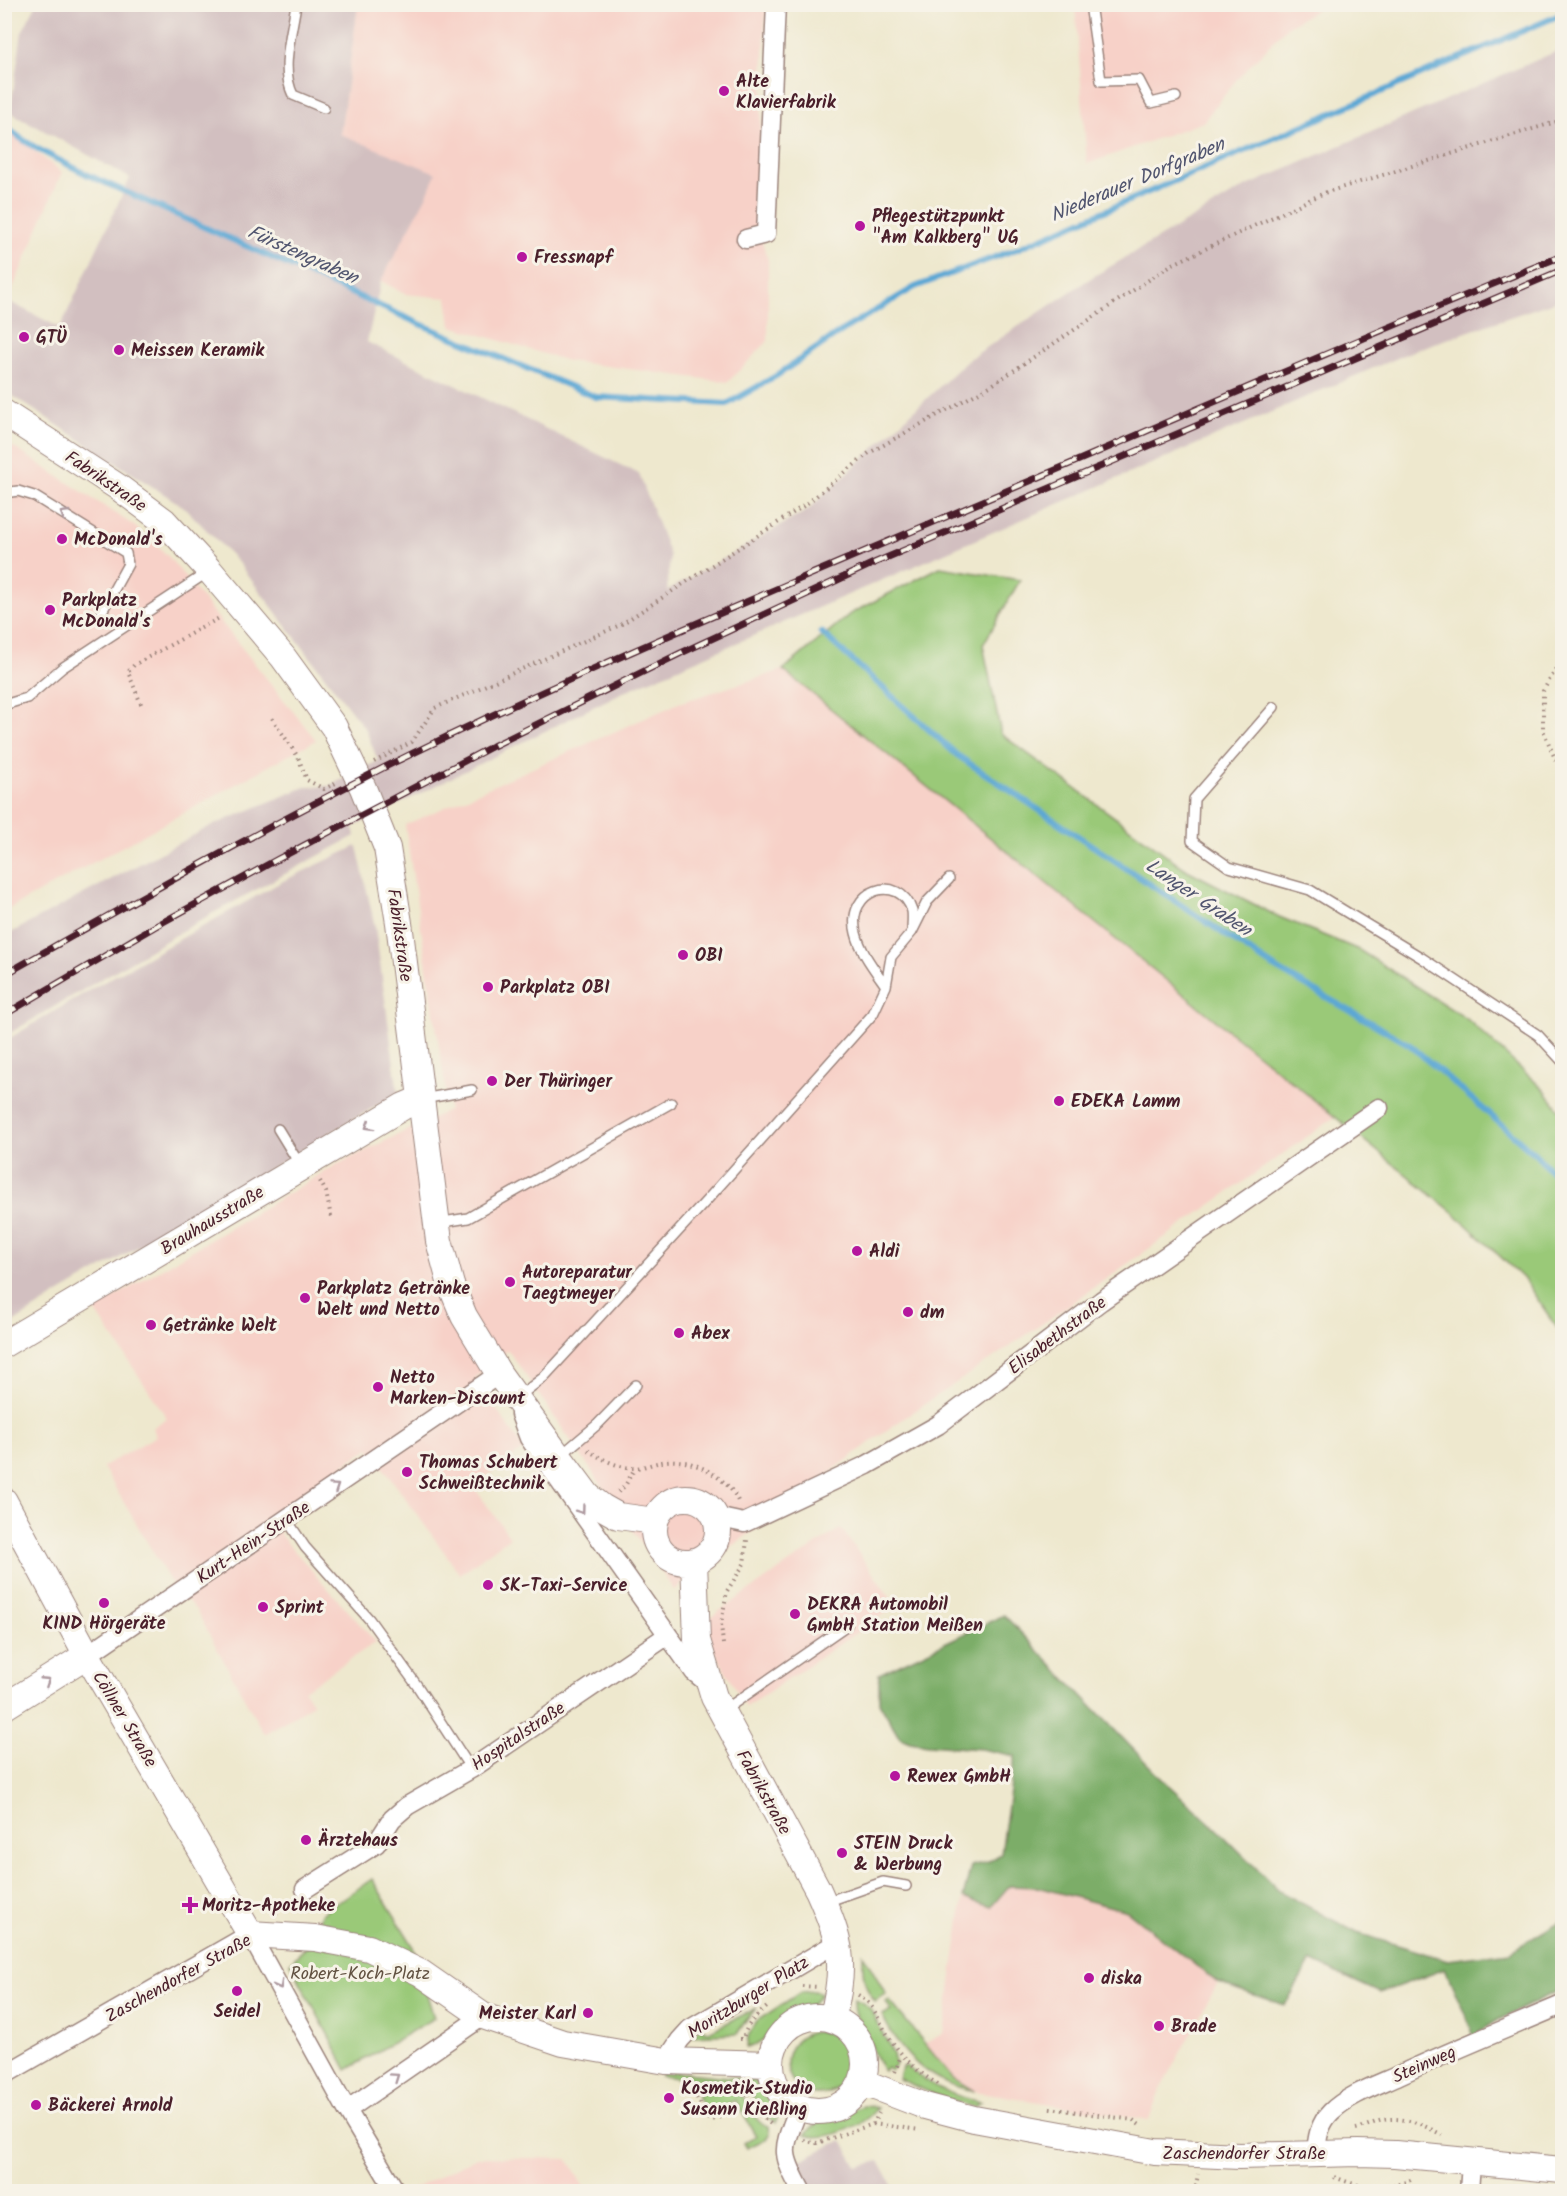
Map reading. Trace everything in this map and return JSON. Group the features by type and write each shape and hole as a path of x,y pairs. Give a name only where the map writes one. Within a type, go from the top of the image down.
{"street":[{"path":"746,239 766,234 776,4"},
{"name":"Fabrikstraße","path":"4,413 118,487 164,521 283,657 334,727 363,788 387,848 399,923 437,1223 451,1285 464,1316 508,1387 568,1450 588,1496 618,1516 654,1521"},
{"name":"Brauhausstraße","path":"4,1344 404,1106 421,1100"},
{"name":"Elisabethstraße","path":"744,1523 867,1465 938,1425 1101,1301 1379,1108"},
{"path":"508,1387 529,1438 694,1672 709,1684"},
{"name":"Kurt-Hein-Straße","path":"4,1707 87,1655 287,1520 508,1387"},
{"path":"690,1497 700,1500 709,1506 716,1517 719,1527 718,1539 713,1549 704,1557 694,1561 684,1562 672,1559 663,1553 654,1537 654,1521 660,1510 678,1498 690,1497"},
{"name":"Cöllner Straße","path":"4,1501 87,1655 250,1934"},
{"path":"716,1517 744,1523"},
{"name":"Fabrikstraße","path":"694,1561 697,1640 709,1684 721,1713 832,1920 841,1964 840,1992 832,2019"},
{"name":"Hospitalstraße","path":"304,1890 376,1844 392,1819 407,1806 471,1769 668,1635"},
{"path":"250,1934 347,2110 396,2192"},
{"name":"Zaschendorfer Straße","path":"4,2075 250,1934 315,1938 369,1948 421,1972 483,2016 563,2043 666,2061 771,2064"},
{"name":"Moritzburger Platz","path":"666,2061 690,2029 838,1942"},
{"name":"Steinweg","path":"1316,2154 1317,2134 1330,2113 1340,2104 1420,2065 1563,2004"},
{"path":"347,2110 483,2016"},
{"path":"815,2017 832,2019 854,2033 862,2046 865,2060 862,2082 853,2096 836,2107 813,2111 799,2107 790,2102 780,2091 772,2074 771,2064 777,2041 795,2023 815,2017"},
{"name":"Zaschendorfer Straße","path":"862,2082 925,2106 974,2119 1128,2149 1200,2155 1395,2154 1563,2170"},
{"path":"799,2107 784,2150 789,2168 802,2192"},
{"path":"1469,2192 1471,2162"}],"lane":[{"path":"296,4 288,58 287,84 293,95 324,108"},
{"path":"1090,4 1101,81 1139,80 1151,103 1176,97"},
{"path":"4,493 18,491 34,496 126,553 128,564 100,615"},
{"path":"4,705 27,698 62,668 210,571"},
{"path":"1274,707 1194,799 1192,841 1229,867 1310,890 1422,958 1538,1035 1563,1061"},
{"path":"508,1387 544,1377 707,1200 873,1014 886,986 891,957 912,932 927,902 949,879"},
{"path":"886,986 863,952 856,933 854,916 861,901 870,892 884,888 902,896 912,911 912,932"},
{"path":"421,1100 472,1090"},
{"path":"437,1223 468,1218 671,1103"},
{"path":"278,1129 305,1165"},
{"path":"568,1450 636,1386"},
{"path":"287,1520 305,1547 369,1619 418,1687 471,1769"},
{"path":"721,1713 847,1625"},
{"path":"824,1903 883,1882 906,1886"}],"path":[{"path":"373,763 412,742 435,708 620,625 805,505 869,453 992,386 1171,265 1324,193 1563,120"},
{"path":"141,704 128,672 134,664 240,607"},
{"path":"1563,659 1543,691 1543,730 1563,775"},
{"path":"272,718 298,757 307,780 324,789 343,779"},
{"path":"305,1165 326,1192 331,1217"},
{"path":"568,1450 635,1468 652,1463 677,1461 700,1467 721,1480 737,1498 748,1538 744,1564 727,1591 721,1624 724,1654"},
{"path":"793,1991 801,1986 819,1987"},
{"path":"859,1987 860,1996 875,2008 885,2031 902,2055 920,2073 948,2089"},
{"path":"732,2039 743,2038 745,2029 751,2020 770,2005"},
{"path":"690,2087 710,2121 720,2117"},
{"path":"743,2088 761,2116 774,2127"},
{"path":"1044,2107 1133,2120"},
{"path":"804,2140 818,2143 873,2124 882,2108"}],"shaded area":[{"path":"36,5 358,5 340,134 436,173 427,195 381,281 367,342 639,474 670,556 667,591 808,510 968,360 1091,278 1245,187 1562,49 1562,299 1415,350 625,691 353,827 355,836 211,914 5,1036 5,936 209,827 305,787 329,786 378,761 366,730 236,560 184,507 5,391 5,307 8,301 60,328 130,178 10,112 22,32"},
{"path":"358,5 766,5 757,226 768,260 768,341 728,382 568,361 451,326 447,298 405,294 381,281 340,134"},
{"path":"1075,5 1325,5 1288,26 1237,79 1203,122 1087,164"},
{"path":"5,129 62,172 5,307"},
{"path":"4,441 133,525 168,556 316,740 5,911"},
{"path":"783,670 1335,1117 1048,1320 884,1432 674,1590 508,1350 475,1378 524,1449 473,1486 510,1537 460,1574 369,1448 271,1514 281,1536 376,1642 304,1690 313,1704 264,1734 196,1610 170,1581 103,1467 156,1436 152,1428 167,1418 94,1309 336,1165 449,1110 405,825 679,703"},
{"path":"357,846 375,927 398,1093 60,1293 5,1328 5,1041 93,988 283,881"},
{"path":"841,1528 896,1606 746,1707 699,1625"},
{"path":"1009,1886 1037,1887 1127,1911 1218,1983 1160,2090 1149,2120 974,2091 953,2079 924,2044 944,2033 963,1898 991,1907"},
{"path":"842,2140 857,2167 879,2161 895,2191 808,2191 792,2164"},
{"path":"477,2157 568,2159 587,2191 412,2192 411,2190"}],"green space":[{"path":"940,567 1020,580 983,645 1001,734 1187,870 1277,916 1359,950 1467,1019 1544,1090 1562,1113 1562,1335 1523,1278 1455,1214 783,670 850,614"},
{"path":"1004,1615 1162,1779 1279,1891 1357,1933 1448,1960 1510,1952 1562,1920 1562,1989 1494,2022 1474,2035 1445,1969 1380,1993 1311,1961 1285,2005 1218,1983 1127,1911 1037,1887 1009,1886 991,1907 963,1898 971,1866 988,1862 1001,1854 1015,1756 981,1749 928,1745 900,1738 879,1702 879,1674"},
{"name":"Robert-Koch-Platz","path":"372,1879 412,1944 434,2018 347,2070 290,1963 315,1938 321,1914"},
{"path":"863,1954 886,1994 875,2001 864,1979"},
{"path":"801,1992 822,1993 814,2002 788,2017 759,2042 747,2048 748,2037 755,2022"},
{"path":"854,1999 870,2009 893,2054 895,2064 891,2071 887,2068 884,2071 877,2060 856,2016"},
{"path":"889,2000 953,2078 974,2091 958,2087 930,2074 908,2055 898,2043 882,2015 891,2011 886,2002"},
{"path":"757,2008 737,2034 690,2036 701,2028 709,2032"},
{"path":"818,2032 840,2041 849,2063 840,2085 818,2094 796,2085 787,2063 796,2041"},
{"path":"906,2066 941,2089 981,2102 974,2107 945,2099 899,2079 902,2067"},
{"path":"664,2071 738,2078 734,2084 660,2076"},
{"path":"748,2079 762,2085 772,2095 777,2108 776,2123 766,2115 753,2098"},
{"path":"704,2091 728,2091 740,2095 758,2120 768,2127 769,2134 766,2139 747,2148 744,2143 756,2136 735,2100 708,2115 697,2096"},
{"path":"863,2106 877,2107 872,2114 855,2126 823,2136 805,2135 820,2122"}],"waterway":[{"name":"Niederauer Dorfgraben","path":"4,125 34,147 88,175 420,324 596,397 727,404 776,376 846,328 915,287 1014,250 1562,14"},
{"name":"Langer Graben","path":"821,632 957,755 1275,968 1410,1045 1534,1153 1562,1183"}],"railway":[{"path":"4,975 287,818 383,768 533,696 1347,345 1562,256"},
{"path":"4,1015 154,927 278,859 493,746 681,653 874,563 1562,270"}],"place":[{"name":"Alte Klavierfabrik","path":"724,91"},
{"name":"Pflegestützpunkt \"Am Kalkberg\" UG","path":"860,226"},
{"name":"Fressnapf","path":"522,257"},
{"name":"GTÜ","path":"24,337"},
{"name":"Meissen Keramik","path":"119,350"},
{"name":"McDonald's","path":"62,539"},
{"name":"Parkplatz McDonald's","path":"50,610"},
{"name":"OBI","path":"683,955"},
{"name":"Parkplatz OBI","path":"488,987"},
{"name":"Der Thüringer","path":"492,1081"},
{"name":"EDEKA Lamm","path":"1059,1101"},
{"name":"Aldi","path":"857,1251"},
{"name":"Autoreparatur Taegtmeyer","path":"510,1282"},
{"name":"Parkplatz Getränke Welt und Netto","path":"305,1298"},
{"name":"dm","path":"908,1312"},
{"name":"Getränke Welt","path":"151,1325"},
{"name":"Abex","path":"679,1333"},
{"name":"Netto Marken-Discount","path":"378,1387"},
{"name":"Thomas Schubert Schweißtechnik","path":"407,1472"},
{"name":"SK-Taxi-Service","path":"488,1585"},
{"name":"KIND Hörgeräte","path":"104,1603"},
{"name":"Sprint","path":"263,1607"},
{"name":"DEKRA Automobil GmbH Station Meißen","path":"795,1614"},
{"name":"Rewex GmbH","path":"895,1776"},
{"name":"Ärztehaus","path":"306,1840"},
{"name":"STEIN Druck & Werbung","path":"842,1853"},
{"name":"Moritz-Apotheke","path":"190,1905"},
{"name":"diska","path":"1089,1978"},
{"name":"Seidel","path":"237,1991"},
{"name":"Meister Karl","path":"588,2013"},
{"name":"Brade","path":"1159,2026"},
{"name":"Kosmetik-Studio Susann Kießling","path":"669,2098"},
{"name":"Bäckerei Arnold","path":"36,2105"}],"water label":[{"name":"Fürstengraben","path":"303,254"}]}
